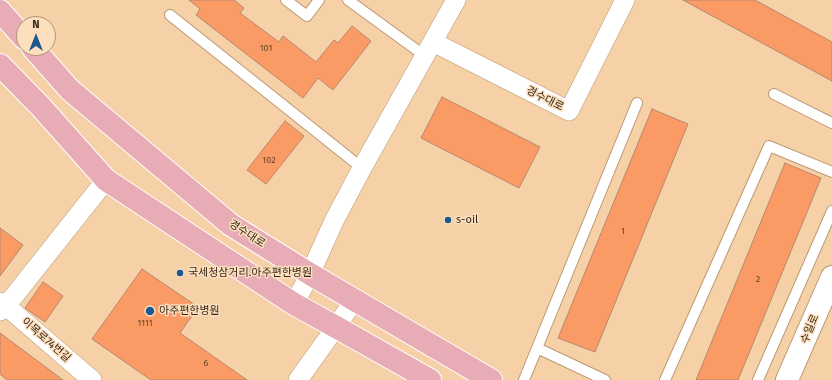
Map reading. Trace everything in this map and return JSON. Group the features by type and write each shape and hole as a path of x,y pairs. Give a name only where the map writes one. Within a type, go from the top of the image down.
{"main road":[{"path":"0,11 16,29"},
{"name":"경수대로","path":"40,56 70,90 231,225 310,274 492,380"},
{"path":"0,65 41,107 106,180 294,304 421,375 428,343"}],"street":[{"path":"294,304 310,274 334,221 362,168 456,0"},
{"name":"경수대로","path":"429,49 569,111 625,0"},
{"path":"2,306 106,180"},
{"name":"수일로","path":"788,380 832,277"},
{"path":"298,380 355,300"},
{"name":"이목로74번길","path":"2,306 92,380"}],"lane":[{"path":"286,0 307,16 319,0"},
{"path":"348,0 429,49"},
{"path":"170,15 362,168"},
{"path":"774,94 832,123"},
{"path":"524,380 637,103"},
{"path":"665,380 769,146 832,172"},
{"path":"758,380 832,211"},
{"path":"537,348 605,380"}],"building":[{"path":"189,0 234,0 244,8 240,13 279,42 283,36 316,62 334,40 338,43 352,26 371,41 333,90 318,78 303,98 196,15 200,9"},
{"path":"683,0 755,0 832,42 832,81"},
{"path":"442,97 540,147 519,188 421,138"},
{"path":"652,109 688,124 595,352 558,338"},
{"path":"285,121 304,136 266,184 247,170"},
{"path":"785,163 821,178 738,380 696,380"},
{"path":"0,228 23,245 0,276"},
{"path":"142,269 198,307 180,333 247,380 151,380 92,339"},
{"path":"43,282 63,296 45,322 25,308"},
{"path":"0,333 63,380 7,380 0,374"}],"place":[{"name":"s-oil","path":"448,220"},
{"name":"국세청삼거리.아주편한병원","path":"180,273"},
{"name":"아주편한병원","path":"150,311"}]}
